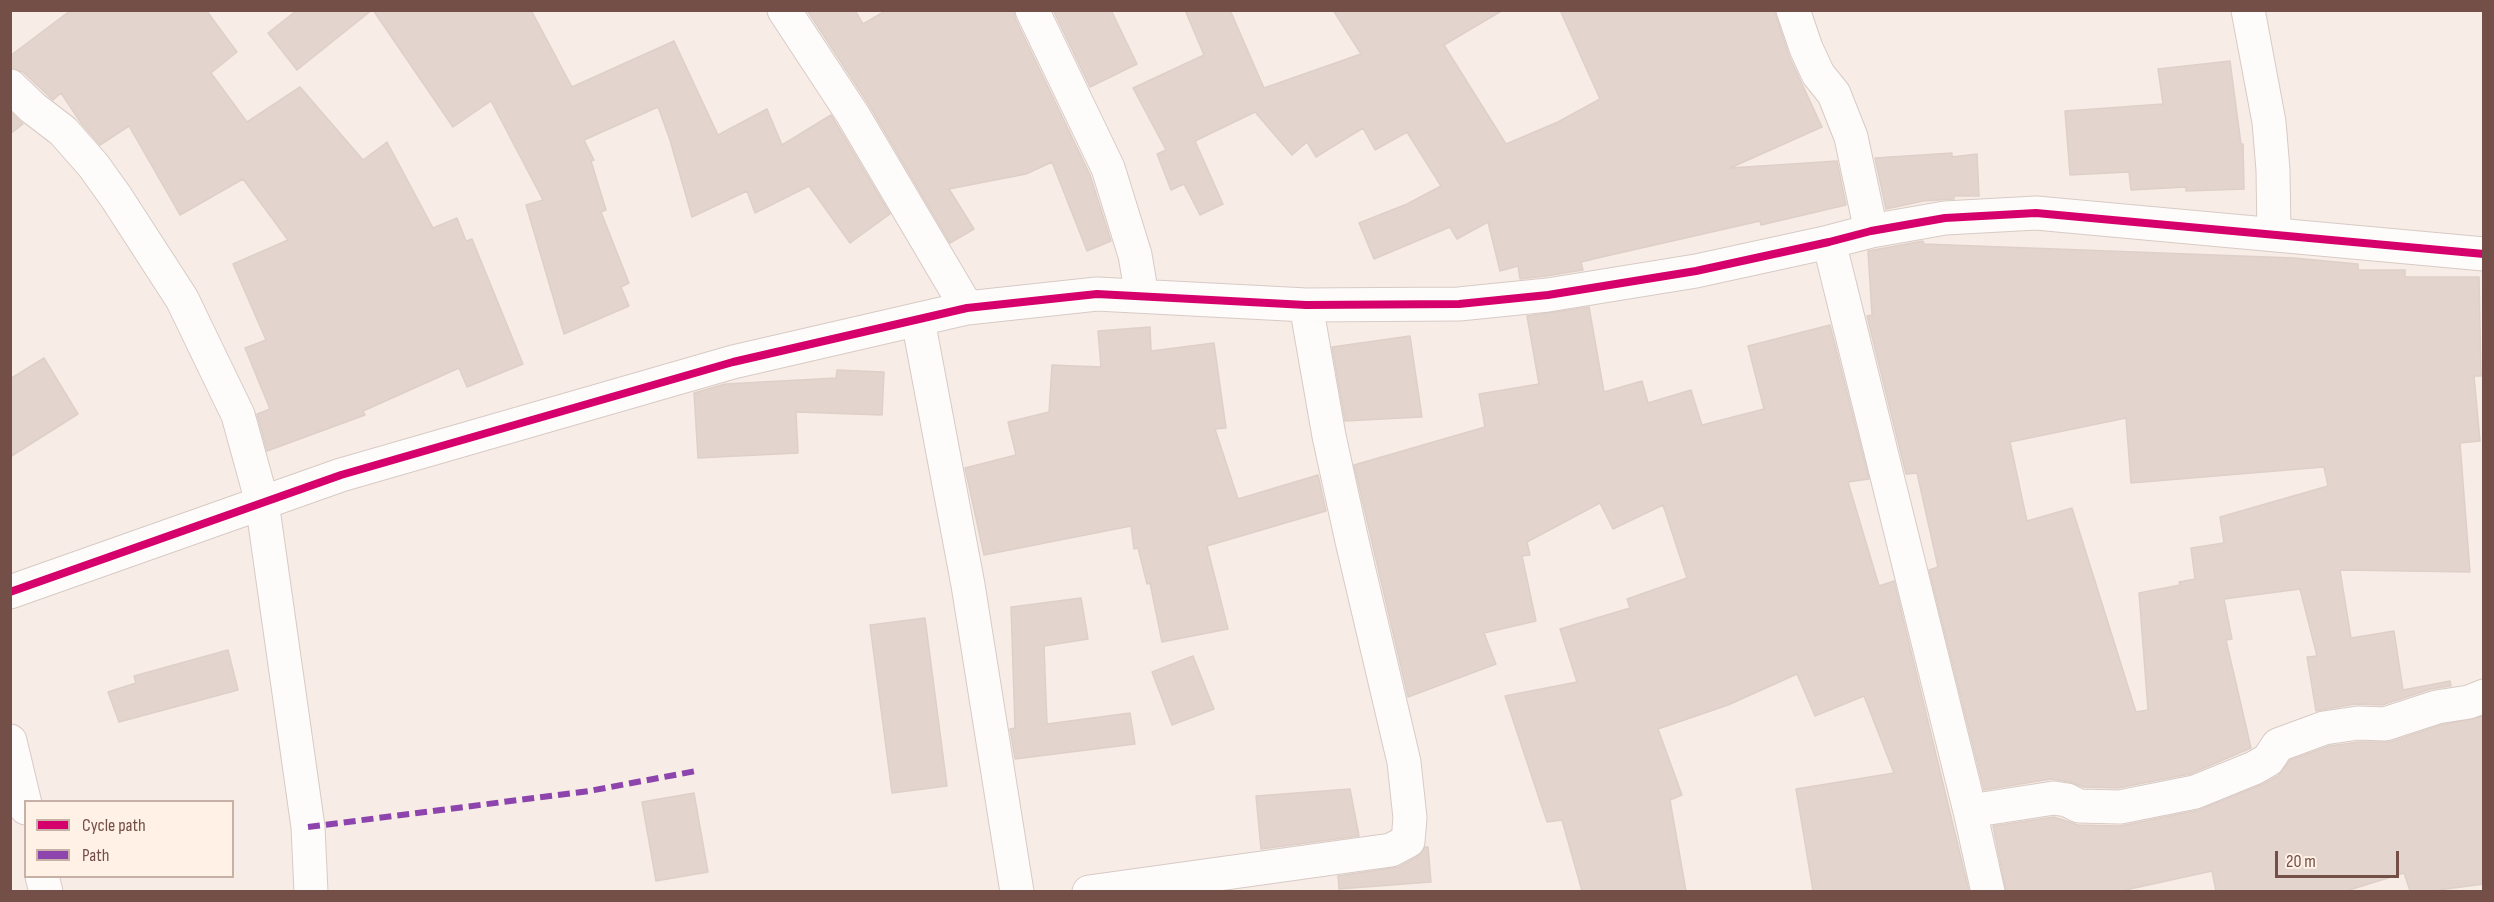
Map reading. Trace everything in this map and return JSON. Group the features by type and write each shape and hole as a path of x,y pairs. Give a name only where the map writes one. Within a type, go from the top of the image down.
{"street":[{"path":"784,10 853,115 967,308"},
{"path":"1032,10 1108,168 1135,255 1142,296"},
{"path":"1793,10 1806,48 1818,74 1834,94 1851,137 1871,231"},
{"path":"2248,10 2269,122 2273,170 2274,234"},
{"path":"10,86 33,108 63,131 93,165 147,242 182,299 238,415 262,502 308,827 311,891"},
{"path":"10,592 95,564 341,475 733,362 967,308 1097,294 1306,305 1459,304 1548,295 1696,272 1871,231 1945,218 2036,213 2484,254"},
{"path":"1829,242 1988,891"},
{"path":"1089,891 1391,850 1408,841 1410,818 1404,762 1329,436 1306,305"},
{"path":"918,320 968,585 1017,891"},
{"path":"1970,811 2054,798 2067,800 2079,806 2120,807 2195,792 2254,768 2268,760 2278,745 2324,729 2358,723 2385,724 2437,707 2469,702 2484,696"},
{"path":"10,741 24,800"}],"building":[{"path":"71,10 206,10 237,52 211,73 247,122 300,87 363,160 387,142 433,228 457,218 466,241 472,239 523,364 467,387 459,368 363,411 365,415 267,451 257,414 270,409 245,348 266,340 233,264 288,240 243,179 180,215 129,126 100,145 81,123 61,93 53,100 23,72 10,68 10,56"},
{"path":"297,10 372,10 297,70 268,33"},
{"path":"373,10 531,10 572,87 674,41 718,135 767,109 782,145 831,115 890,214 850,243 809,186 755,213 747,191 692,217 658,107 584,140 594,160 591,161 606,210 601,212 629,283 621,287 629,306 564,334 526,205 543,200 491,101 453,127"},
{"path":"807,10 855,10 863,24 887,10 1014,10 1015,18 1090,175 1111,241 1087,251 1052,162 1026,174 949,189 974,229 950,243 869,105"},
{"path":"1053,10 1111,10 1137,64 1090,87"},
{"path":"1185,10 1230,10 1264,88 1361,54 1333,10 1503,10 1444,45 1506,144 1558,122 1600,99 1560,10 1774,10 1789,56 1822,127 1730,168 1837,161 1846,205 1761,225 1760,221 1581,262 1583,270 1520,279 1518,266 1500,271 1488,222 1457,239 1450,227 1374,259 1359,223 1407,204 1441,186 1407,132 1375,150 1363,128 1316,157 1307,142 1292,155 1255,112 1195,141 1223,204 1200,215 1184,184 1171,190 1157,154 1166,150 1133,88 1204,55"},
{"path":"2230,61 2241,144 2243,144 2244,189 2186,191 2186,187 2131,190 2129,172 2070,175 2065,111 2163,104 2158,69"},
{"path":"10,112 23,124 10,134"},
{"path":"1952,153 1952,157 1977,154 1979,196 1954,196 1954,199 1923,201 1886,209 1875,158"},
{"path":"1923,241 1924,244 2294,258 2358,264 2358,270 2405,270 2405,277 2479,277 2481,376 2474,376 2480,441 2460,443 2470,572 2340,570 2351,638 2394,631 2403,690 2450,681 2451,686 2431,689 2382,705 2355,704 2316,711 2307,657 2317,656 2300,589 2224,599 2232,639 2226,640 2251,748 2190,774 2118,788 2084,787 2051,779 1984,790 1929,570 1938,567 1917,473 1906,474 1867,316 1872,315 1868,251","holes":["2126,418 2131,483 2324,467 2328,486 2220,517 2224,543 2191,548 2195,579 2179,582 2180,585 2139,593 2148,710 2136,712 2072,508 2027,521 2010,442"]},
{"path":"1589,307 1604,392 1642,381 1648,403 1691,390 1702,425 1764,409 1748,346 1830,325 1869,479 1848,482 1879,586 1894,581 1969,891 1813,891 1796,789 1894,773 1864,696 1815,716 1797,674 1728,705 1658,729 1682,795 1670,800 1686,891 1582,891 1562,820 1547,822 1505,696 1577,682 1560,629 1630,608 1627,599 1687,578 1663,505 1613,529 1600,503 1527,542 1530,555 1522,556 1536,621 1484,633 1496,664 1408,697 1354,465 1485,427 1479,394 1539,384 1527,316"},
{"path":"1150,327 1151,351 1214,343 1226,428 1215,429 1238,499 1318,475 1326,511 1207,546 1228,629 1162,642 1150,583 1147,584 1138,548 1134,549 1131,526 984,555 965,468 1016,455 1008,422 1049,412 1052,365 1101,367 1098,331"},
{"path":"1410,336 1422,417 1345,421 1332,347"},
{"path":"44,358 78,414 10,457 10,379"},
{"path":"837,370 884,372 882,415 796,412 798,453 698,458 694,393 725,384 836,378"},
{"path":"1081,598 1088,639 1044,646 1047,724 1130,713 1135,744 1015,759 1010,729 1015,728 1011,607"},
{"path":"925,618 947,786 892,793 870,625"},
{"path":"228,650 238,690 119,722 108,692 136,683 134,676"},
{"path":"1193,656 1214,709 1172,725 1152,672"},
{"path":"2484,716 2484,884 2431,891 2410,891 2404,873 2346,891 2216,891 2212,871 2121,891 2006,891 1993,826 2054,817 2078,825 2120,826 2199,810 2263,784 2278,776 2290,760 2329,746 2359,742 2390,742 2441,725"},
{"path":"1350,789 1359,836 1261,849 1256,796"},
{"path":"694,793 708,872 656,881 642,802"},
{"path":"1425,847 1428,847 1431,882 1339,889 1338,876 1399,867 1417,857"}],"marked path":[{"path":"308,827 589,791 696,771"}],"cycle path":[{"path":"10,592 341,475 733,362 967,308 1097,294 1306,305 1459,304 1548,295 1696,271 1871,231 1945,218 2036,213 2484,254"}]}
